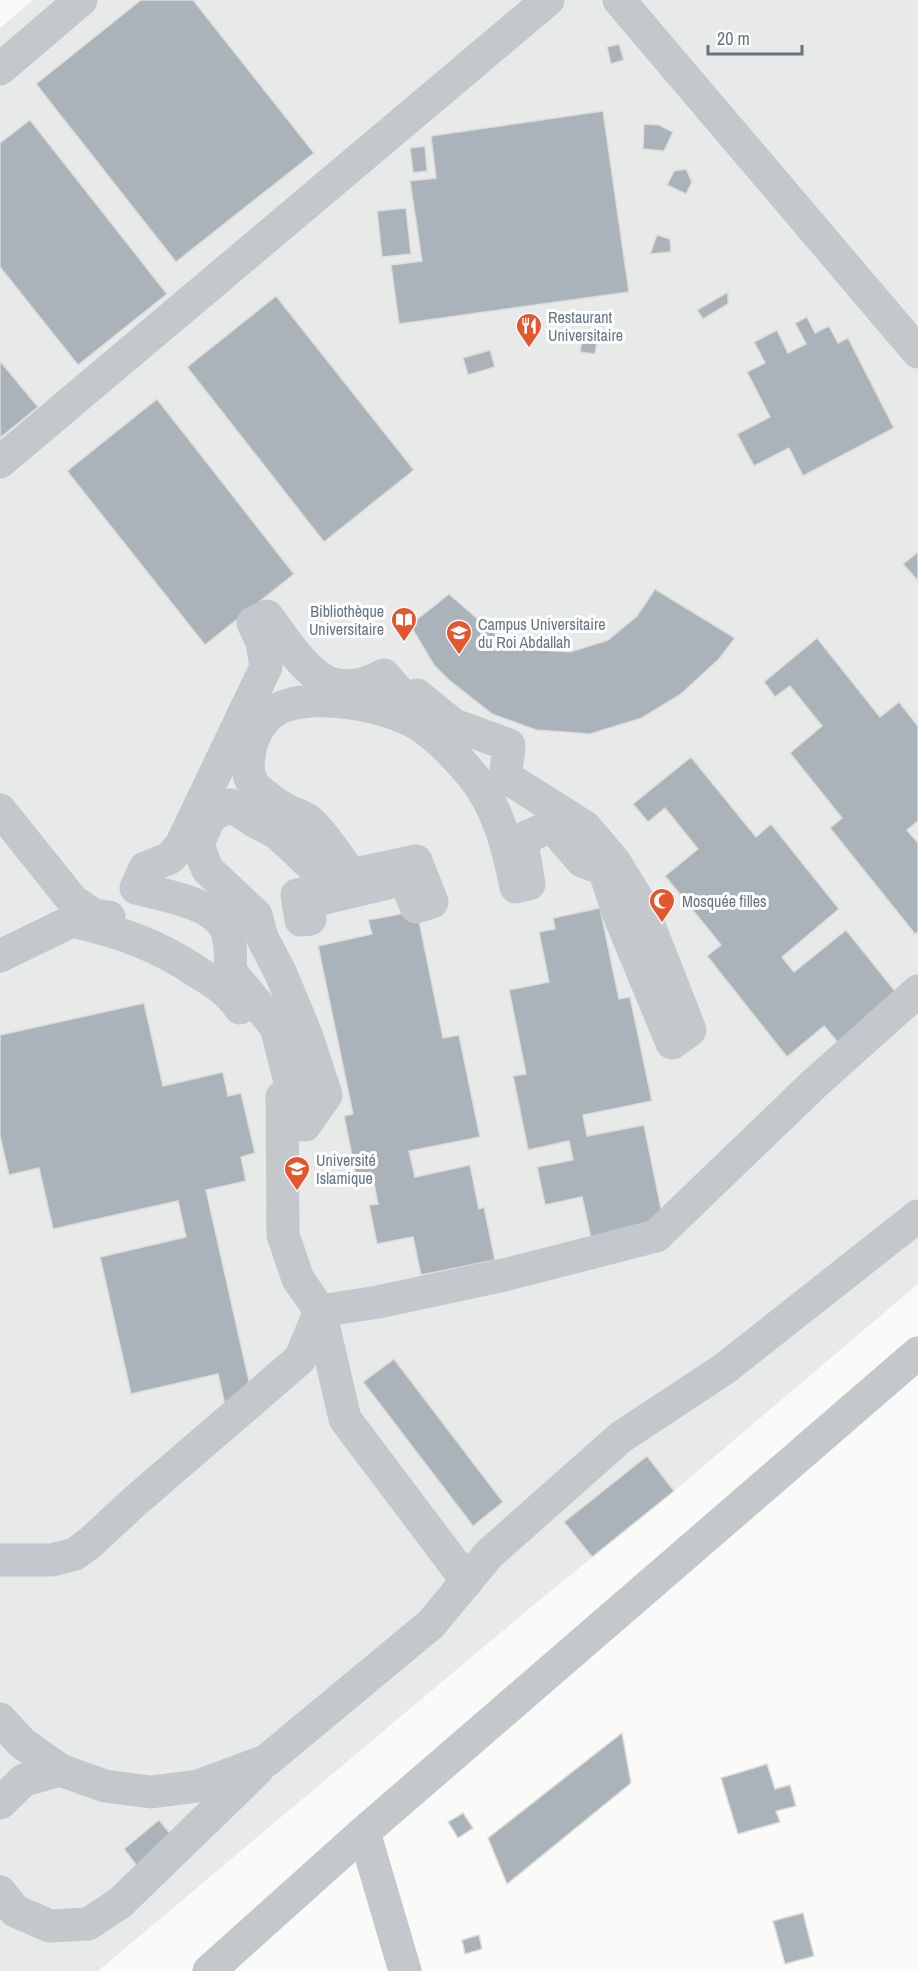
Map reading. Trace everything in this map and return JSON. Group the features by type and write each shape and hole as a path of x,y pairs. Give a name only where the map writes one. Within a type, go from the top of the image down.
{"street":[{"path":"0,69 81,0"},
{"path":"0,462 548,0"},
{"path":"619,0 918,352"},
{"path":"267,616 313,672 330,683 355,686 384,675 409,704 417,695 454,725 509,745 506,777 585,827 614,861 641,905 690,1030 672,1043 620,915 604,869 582,861 552,826 528,836 523,849 529,884 516,887 507,843 487,798 472,775 441,742 415,723 381,708 328,702 299,703 280,708 264,720 253,737 247,764 253,784 282,808 310,821 351,875 416,861 432,902 416,907 405,879 308,902 310,919 301,920 297,895 328,889 322,876 278,832 254,821 230,805 210,817 198,843 208,870 256,915 262,937 281,974 306,1034 326,1095 305,1125 301,1125 276,1027 230,971 231,962 231,951 224,925 201,906 136,888 145,868 170,858 181,845 266,667 262,642 253,623 267,616"},
{"path":"0,810 74,901 94,915 122,918 159,927 231,962"},
{"path":"0,836 72,921 140,940 173,956 230,994 272,1053 283,1103 284,1235 298,1279 320,1311 345,1419 467,1581"},
{"path":"0,956 72,921"},
{"path":"320,1311 378,1302 504,1275 656,1236 814,1084 918,991"},
{"path":"0,1892 15,1911 50,1926 88,1924 120,1903 266,1761 432,1624 489,1554 621,1437 724,1369 918,1216"},
{"path":"0,1560 52,1560 75,1554 91,1542 300,1359 320,1311"},
{"path":"209,1971 364,1832 918,1353"},
{"path":"0,1719 21,1743 60,1770 105,1786 151,1791 198,1786 266,1761"},
{"path":"0,1803 24,1780 60,1770"},
{"path":"364,1832 405,1971"}],"shaded area":[{"name":"Campus Universitaire du Roi Abdallah","path":"33,0 918,0 918,1284 674,1491 531,1607 98,1971 0,1971 0,28"}],"building":[{"path":"141,0 193,0 314,153 176,262 36,84"},
{"path":"619,44 624,60 611,64 607,47"},
{"path":"603,111 629,292 399,324 391,265 422,261 410,181 436,178 431,136"},
{"path":"30,120 167,294 78,365 0,267 0,143"},
{"path":"644,124 659,125 673,132 664,151 643,149"},
{"path":"425,146 427,171 413,173 410,148"},
{"path":"686,169 692,182 686,194 667,185 674,171"},
{"path":"406,208 411,254 382,257 377,211"},
{"path":"657,235 670,239 671,252 650,254"},
{"path":"728,292 728,304 703,319 697,310"},
{"path":"276,296 414,470 324,542 187,367"},
{"path":"807,317 815,333 829,326 838,343 848,338 894,428 803,476 789,448 754,466 737,434 770,417 747,372 765,363 754,342 777,330 788,353 806,344 795,323"},
{"path":"582,341 597,343 595,354 580,352"},
{"path":"490,350 495,367 468,375 463,358"},
{"path":"0,361 38,407 0,438"},
{"path":"157,399 294,574 205,645 67,471"},
{"path":"918,552 918,581 903,564"},
{"path":"655,589 735,638 719,659 681,694 642,718 590,734 536,730 492,714 434,665 410,625 449,594 494,633 527,649 570,652 608,640 637,616"},
{"path":"817,638 880,717 899,702 918,726 918,821 907,830 918,843 918,932 915,934 830,828 842,818 790,753 822,726 790,686 775,697 764,682"},
{"path":"691,757 756,837 771,824 839,909 782,957 794,972 846,930 899,996 840,1045 824,1026 787,1057 707,956 721,945 665,876 698,849 665,808 648,822 633,804"},
{"path":"600,908 619,999 630,997 652,1101 583,1115 587,1136 644,1125 664,1223 591,1238 582,1197 545,1205 537,1167 573,1160 569,1141 528,1150 513,1076 526,1074 509,990 549,982 539,932 555,929 553,918"},
{"path":"417,911 443,1038 459,1035 480,1137 409,1151 415,1177 470,1165 479,1209 484,1207 495,1260 421,1275 413,1237 377,1244 369,1205 378,1204 374,1183 358,1186 344,1116 353,1114 318,946 372,934 368,920"},
{"path":"144,1003 163,1086 223,1072 228,1096 241,1093 255,1153 241,1157 246,1181 206,1190 253,1399 225,1405 218,1374 131,1394 100,1257 186,1237 178,1201 53,1229 39,1168 9,1175 0,1136 0,1035"},
{"path":"394,1359 503,1502 473,1526 363,1382"},
{"path":"647,1456 674,1491 592,1557 564,1522"},
{"path":"622,1733 631,1783 507,1884 488,1838"},
{"path":"767,1764 775,1789 790,1785 796,1806 776,1811 780,1822 738,1834 721,1778"},
{"path":"463,1813 473,1828 458,1838 448,1822"},
{"path":"159,1820 176,1841 140,1870 124,1849"},
{"path":"803,1913 814,1956 785,1964 773,1921"},
{"path":"479,1935 482,1949 465,1954 462,1940"}],"place":[{"name":"Restaurant Universitaire","path":"529,349"},
{"name":"Bibliothèque Universitaire","path":"404,643"},
{"name":"Campus Universitaire du Roi Abdallah","path":"459,656"},
{"name":"Mosquée filles","path":"662,924"},
{"name":"Université Islamique","path":"297,1192"}]}
